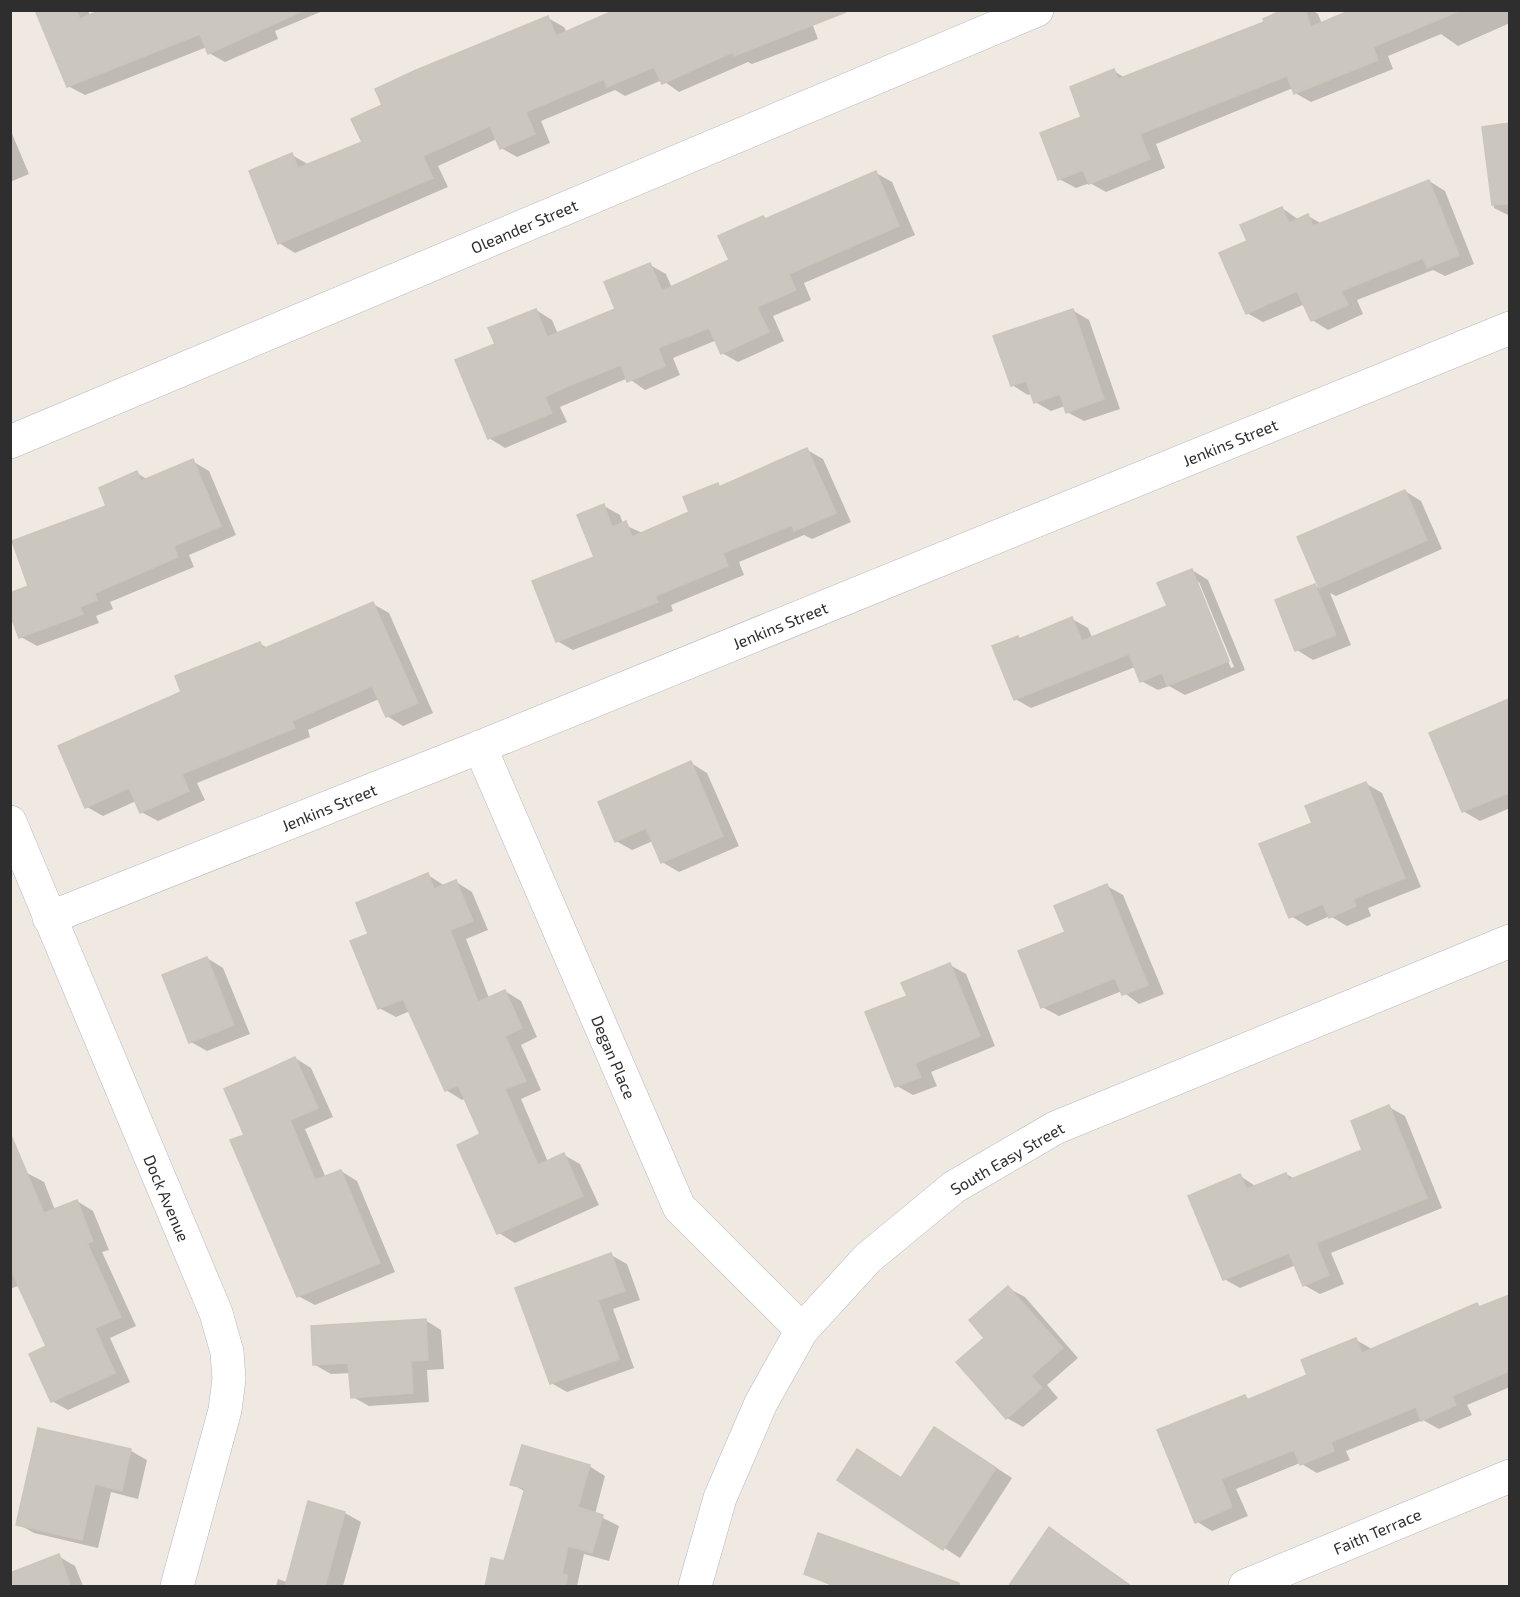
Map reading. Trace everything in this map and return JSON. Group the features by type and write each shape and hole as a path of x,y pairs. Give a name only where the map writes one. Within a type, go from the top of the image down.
{"street":[{"name":"Oleander Street","path":"10,442 1037,10"},
{"name":"Jenkins Street","path":"49,918 480,747 1509,328"},
{"name":"Degan Place","path":"480,747 679,1206 802,1330"},
{"name":"Dock Avenue","path":"10,822 216,1313 227,1352 229,1378 225,1410 177,1587"},
{"name":"South Easy Street","path":"695,1587 720,1498 761,1403 802,1330 868,1258 954,1187 1055,1128 1509,941"},
{"name":"Faith Terrace","path":"1245,1587 1509,1476"}],"building":[{"path":"35,10 76,10 80,19 101,10 305,10 208,54 200,34 67,87"},
{"path":"615,10 846,12 734,56 733,52 662,84 654,67 607,87 604,79 526,112 535,134 500,149 490,126 423,156 433,178 278,244 249,171 292,153 298,168 362,142 351,119 382,105 375,89 414,71 548,16 556,36"},
{"path":"1283,10 1305,10 1311,27 1351,10 1459,11 1373,47 1378,60 1294,94 1287,76 1140,134 1150,159 1089,184 1083,170 1058,180 1040,133 1081,117 1070,87 1114,69 1118,79 1264,22 1263,19"},
{"path":"1509,123 1509,204 1492,205 1482,127"},
{"path":"876,171 899,226 789,274 796,290 757,307 769,332 721,354 709,328 658,348 665,366 627,382 621,365 568,386 545,397 552,413 488,439 455,360 495,344 488,328 536,309 547,337 615,309 604,282 650,263 662,291 729,260 718,236 763,216 765,219"},
{"path":"1429,180 1459,255 1427,268 1423,258 1341,291 1348,305 1311,321 1297,291 1246,314 1219,253 1247,241 1240,225 1282,207 1289,223 1308,214 1313,226"},
{"path":"1073,309 1104,399 1066,413 1060,394 1034,403 1026,381 1011,386 993,336"},
{"path":"807,448 836,513 794,531 792,525 723,553 728,566 655,596 658,602 556,642 532,581 594,557 577,515 604,504 612,527 626,521 632,537 689,512 683,497 718,483 719,487"},
{"path":"193,459 221,526 174,546 178,557 95,593 97,600 80,607 83,614 19,638 10,614 10,593 28,586 12,541 106,506 99,488 137,471 141,481"},
{"path":"1405,490 1427,540 1319,588 1297,537"},
{"path":"1192,569 1229,661 1167,686 1162,673 1140,682 1129,654 1014,700 992,646 1018,636 1019,639 1072,617 1082,641 1167,606 1157,583"},
{"path":"1315,584 1336,635 1295,651 1275,600"},
{"path":"373,602 418,703 386,717 372,686 292,721 295,728 182,774 189,791 140,813 129,788 85,808 58,746 181,692 175,676 260,642 263,649"},
{"path":"1509,699 1509,793 1462,812 1429,733"},
{"path":"691,761 723,836 661,863 646,828 615,842 598,802"},
{"path":"1366,782 1405,878 1353,899 1356,906 1329,918 1323,904 1289,918 1259,844 1312,823 1305,806"},
{"path":"428,873 434,889 456,880 473,921 450,930 478,1002 505,990 522,1028 505,1036 526,1081 505,1089 538,1165 564,1153 583,1196 497,1234 457,1145 480,1134 458,1085 445,1091 403,999 378,1009 350,941 368,934 356,903"},
{"path":"1107,884 1148,985 1122,995 1115,978 1041,1008 1018,951 1065,932 1054,906"},
{"path":"207,957 234,1025 189,1043 162,975"},
{"path":"950,963 980,1036 915,1063 921,1077 895,1087 865,1012 907,996 901,983"},
{"path":"295,1057 318,1108 290,1120 315,1180 341,1170 380,1263 297,1297 230,1140 244,1135 224,1089"},
{"path":"1389,1105 1427,1198 1316,1243 1329,1275 1303,1286 1289,1253 1223,1280 1188,1196 1240,1174 1247,1189 1286,1173 1289,1180 1362,1150 1351,1121"},
{"path":"10,1133 44,1213 77,1200 93,1241 87,1243 121,1317 95,1328 115,1373 51,1402 29,1354 46,1346 10,1268"},
{"path":"611,1253 625,1291 598,1300 619,1359 550,1384 515,1288"},
{"path":"1008,1286 1063,1348 1031,1376 1042,1388 1006,1419 956,1362 984,1338 969,1320"},
{"path":"1509,1295 1509,1371 1452,1396 1456,1405 1421,1421 1416,1407 1331,1442 1334,1451 1300,1465 1294,1450 1221,1479 1232,1507 1195,1523 1157,1430 1245,1395 1247,1400 1307,1375 1301,1360 1356,1338 1362,1353 1477,1303 1479,1307"},
{"path":"426,1319 428,1360 411,1361 413,1393 351,1398 348,1363 313,1365 311,1326"},
{"path":"934,1427 996,1468 943,1550 837,1480 857,1449 901,1478"},
{"path":"38,1428 131,1449 122,1491 95,1484 82,1540 16,1525"},
{"path":"522,1445 590,1465 578,1507 603,1515 592,1553 568,1546 562,1574 567,1575 566,1587 485,1587 491,1558 504,1561 525,1488 510,1485"},
{"path":"308,1501 345,1512 325,1587 285,1587"},
{"path":"1049,1527 1131,1587 1008,1587"},
{"path":"818,1533 959,1583 959,1587 838,1587 804,1574"},
{"path":"59,1554 71,1587 10,1587 10,1573"}]}
